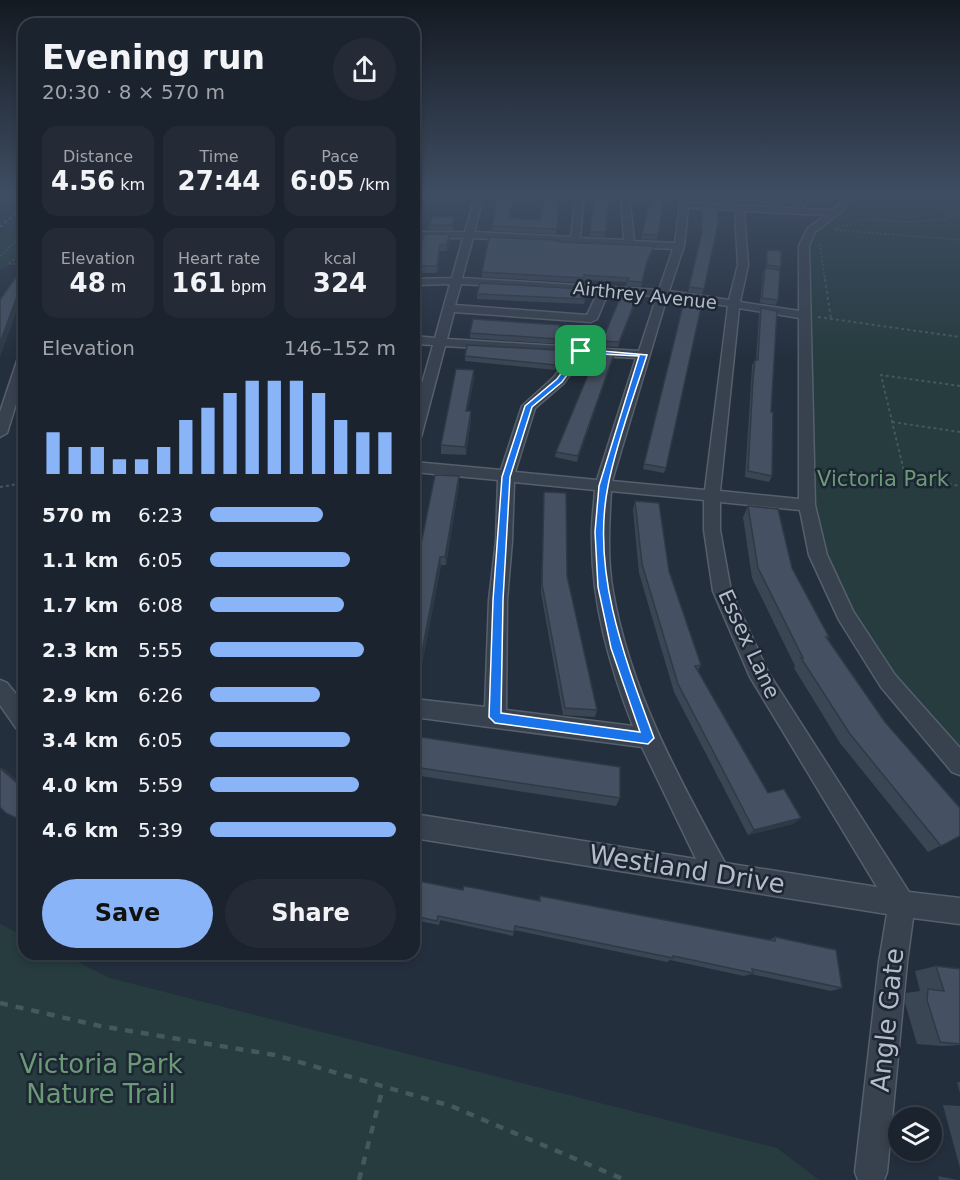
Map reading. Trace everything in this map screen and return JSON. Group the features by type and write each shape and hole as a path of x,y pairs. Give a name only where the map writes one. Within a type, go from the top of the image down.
{"street":[{"path":"420,415 465,249"},
{"path":"678,249 603,486 599,532 603,587 616,648 648,738 674,794 717,874"},
{"name":"Essex Lane","path":"742,249 743,265 734,304 712,497 712,530 722,591 760,677 902,904"},
{"path":"804,249 807,505 818,555 846,615 888,681 960,764"},
{"name":"Airthrey Avenue","path":"420,282 457,281 663,293 804,315"},
{"path":"450,308 591,319 604,290"},
{"path":"420,340 643,355"},
{"path":"495,717 498,600 506,477 529,406 559,380 581,351"},
{"path":"0,433 18,384"},
{"path":"420,468 807,505"},
{"path":"0,689 18,713"},
{"path":"420,709 648,738"},
{"name":"Westland Drive","path":"420,827 902,904 960,911"},
{"name":"Angle Gate","path":"871,1172 893,963 902,904"}],"path":[{"path":"818,249 831,319"},
{"path":"8,264 18,258"},
{"path":"0,264 18,264"},
{"path":"804,315 960,337"},
{"path":"960,386 881,375 905,476 960,486"},
{"path":"892,422 960,432"},
{"path":"0,487 18,484"},
{"path":"0,1003 100,1026 276,1055 451,1106 625,1180"},
{"path":"359,1180 383,1087"}],"green space":[{"path":"0,249 18,249 18,258 0,271"},
{"name":"Victoria Park","path":"810,249 960,249 960,764 846,615 807,505"},
{"name":"Victoria Park Nature Trail","path":"0,924 18,933 18,960 73,960 110,978 777,1148 819,1180 0,1180"}],"building":[{"path":"420,249 439,249 437,266 420,266"},
{"path":"487,249 653,249 642,282 627,281 629,278 584,275 584,278 482,272"},
{"path":"698,249 713,249 704,289 689,287"},
{"path":"767,250 781,251 781,267 767,265"},
{"path":"765,268 780,270 778,300 762,298"},
{"path":"18,274 18,296 0,343 0,300"},
{"path":"480,283 585,289 585,299 477,294"},
{"path":"623,291 639,292 619,342 602,341"},
{"path":"687,297 702,299 666,468 644,464 684,301"},
{"path":"761,308 777,311 771,412 773,412 772,476 748,471 753,379 755,360 758,360"},
{"path":"473,319 560,325 558,339 470,333"},
{"path":"467,345 557,350 555,365 465,356"},
{"path":"597,353 614,354 578,456 556,452"},
{"path":"456,369 474,370 466,411 471,411 465,447 441,445"},
{"path":"435,475 459,476 445,557 440,557 420,662 420,549"},
{"path":"544,492 566,493 567,576 597,710 565,708 542,584"},
{"path":"635,501 659,503 669,571 701,665 695,666 768,793 784,789 801,818 754,830 678,684 642,564"},
{"path":"748,506 778,509 792,568 829,637 826,637 885,722 960,808 960,836 941,846 850,734 801,658 803,658 758,568"},
{"path":"420,737 620,767 620,798 420,768"},
{"path":"0,768 18,784 18,819 0,807"},
{"path":"420,881 463,890 464,886 540,901 540,896 775,941 775,937 836,950 842,988 752,969 753,973 673,956 673,958 515,926 514,932 438,916 437,921 420,917"},
{"path":"936,966 960,969 960,1044 940,1042 927,1000 928,989 944,991"}],"route":[{"path":"581,351 643,355 603,486 599,532 603,587 616,648 648,738 495,717 498,600 504,541 506,477 529,406 559,380 581,351"}]}
